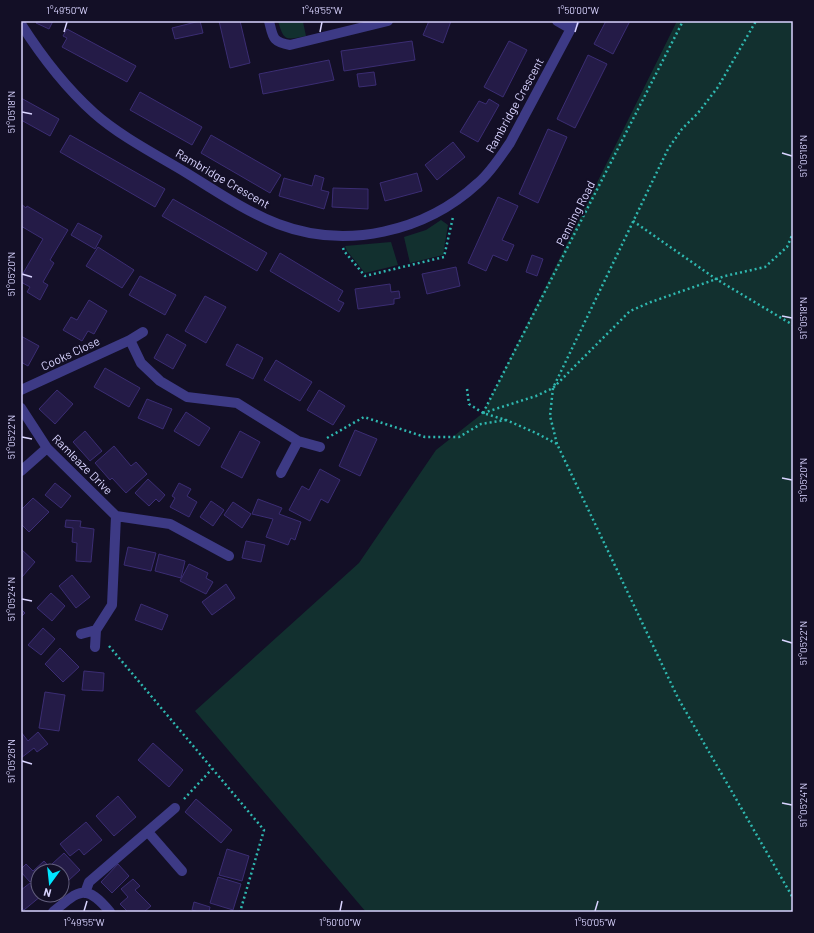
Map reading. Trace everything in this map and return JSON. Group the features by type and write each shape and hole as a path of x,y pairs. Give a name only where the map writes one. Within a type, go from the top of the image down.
{"street":[{"path":"269,21 274,39 280,43 290,45 388,21"},
{"path":"557,21 573,25"},
{"name":"Rambridge Crescent","path":"21,24 52,68 72,91 95,113 116,130 246,210 279,224 304,231 340,236 372,234 409,226 443,209 479,183 497,162 510,143 573,25"},
{"name":"Cooks Close","path":"21,390 130,340 143,332"},
{"path":"130,340 141,363 160,381 186,397 237,402 298,441 317,446"},
{"name":"Ramleaze Drive","path":"21,408 47,448 116,516"},
{"path":"280,473 298,441"},
{"path":"21,471 47,448"},
{"path":"95,647 96,630 112,605 116,516 170,524 229,556"},
{"path":"81,634 96,630"},
{"path":"85,893 89,882 175,808"},
{"path":"148,832 182,871"},
{"path":"53,912 79,893 92,894 98,898 110,912"}],"path":[{"name":"Penning Road","path":"483,413 683,21"},
{"path":"756,21 718,87 698,112 682,128 668,149 553,388 550,416 557,444 678,698 793,898"},
{"path":"340,236 344,251 365,276 444,257 453,217"},
{"path":"633,221 716,279 793,325"},
{"path":"483,413 536,396 553,388 630,311 724,276 765,267 787,247 793,233"},
{"path":"467,389 469,404 483,413 506,420 557,444"},
{"path":"317,446 364,417 425,437 459,437 481,424 506,420"},
{"path":"96,630 264,830 240,912"},
{"path":"175,808 212,769"}],"green space":[{"path":"278,21 308,21 303,22 306,36 290,39 287,38 282,33"},
{"path":"677,21 793,21 793,912 366,912 195,711 359,563 436,450 483,413"},
{"path":"441,220 448,225 443,255 410,263 404,237 426,230"},
{"path":"391,242 398,265 365,273 347,251 345,246"}],"building":[{"path":"37,21 53,21 49,29 36,23"},
{"path":"200,21 203,33 175,39 172,28"},
{"path":"219,21 240,21 250,63 230,68"},
{"path":"429,21 451,21 443,43 423,35"},
{"path":"606,21 630,21 613,54 594,44"},
{"path":"67,29 136,66 127,82 62,47 67,38 63,36"},
{"path":"412,41 415,60 344,71 341,51"},
{"path":"509,41 527,50 503,97 484,87"},
{"path":"588,55 607,64 575,128 557,119"},
{"path":"329,60 334,80 263,94 259,74"},
{"path":"374,72 376,85 359,87 357,74"},
{"path":"140,92 202,127 192,145 130,110"},
{"path":"21,98 59,119 50,136 21,120"},
{"path":"489,99 499,105 478,142 460,132 479,101 486,104"},
{"path":"548,129 567,137 538,203 519,194"},
{"path":"70,135 165,189 155,207 60,152"},
{"path":"211,135 281,175 270,193 201,153"},
{"path":"453,142 465,157 437,180 425,165"},
{"path":"417,173 422,191 385,201 380,183"},
{"path":"315,175 324,178 321,190 329,192 324,209 279,196 284,178 312,186"},
{"path":"333,188 368,189 368,209 332,207"},
{"path":"498,197 518,206 502,240 514,245 507,261 493,255 486,271 468,263"},
{"path":"173,199 267,253 257,271 162,216"},
{"path":"21,204 68,230 50,260 54,263 43,282 48,285 40,300 27,292 30,287 21,282 21,277 43,239 21,226"},
{"path":"78,223 102,236 95,249 71,235"},
{"path":"98,247 134,270 122,288 86,266"},
{"path":"280,253 343,291 338,300 344,303 339,312 270,271"},
{"path":"532,255 543,259 537,276 526,272"},
{"path":"456,267 460,286 427,294 422,274"},
{"path":"140,276 176,295 165,315 129,295"},
{"path":"390,284 391,292 399,291 400,298 394,299 394,304 358,309 355,289"},
{"path":"205,296 226,307 206,343 185,331"},
{"path":"89,300 107,311 94,334 88,331 82,341 63,330 71,317 77,320"},
{"path":"167,334 186,345 173,369 154,358"},
{"path":"21,336 39,346 28,366 21,362"},
{"path":"237,344 263,358 253,379 226,365"},
{"path":"276,360 312,382 300,401 264,380"},
{"path":"105,368 140,388 129,407 94,387"},
{"path":"57,390 73,404 55,424 39,409"},
{"path":"319,390 345,406 333,425 307,410"},
{"path":"147,399 172,409 163,429 138,418"},
{"path":"186,412 210,428 199,446 174,431"},
{"path":"355,430 377,439 360,476 339,466"},
{"path":"85,431 102,451 90,461 73,442"},
{"path":"240,431 260,442 242,478 221,467"},
{"path":"114,446 131,466 136,462 147,474 126,493 112,478 110,480 95,463"},
{"path":"320,469 340,480 328,503 321,499 310,521 289,510 302,486 309,490"},
{"path":"148,479 165,495 159,502 156,499 149,506 135,493"},
{"path":"55,483 71,496 61,508 45,495"},
{"path":"179,483 191,489 187,496 197,502 189,517 170,507 175,498 172,496"},
{"path":"33,498 49,512 29,532 21,524 21,510"},
{"path":"258,499 282,508 279,514 301,522 295,540 291,538 288,545 266,537 273,519 252,514"},
{"path":"211,501 224,510 213,526 200,517"},
{"path":"233,502 251,514 242,528 224,515"},
{"path":"66,520 81,521 80,527 94,529 91,562 76,561 77,543 72,542 73,528 65,527"},
{"path":"246,541 265,545 261,562 242,558"},
{"path":"128,547 156,553 151,571 124,565"},
{"path":"21,549 35,562 22,577 21,576"},
{"path":"159,554 185,561 181,578 155,571"},
{"path":"189,564 208,573 206,578 213,582 206,594 180,581"},
{"path":"72,575 90,597 76,608 59,586"},
{"path":"226,584 235,598 212,615 202,602"},
{"path":"51,593 65,606 52,621 37,608"},
{"path":"141,604 168,615 162,630 135,620"},
{"path":"21,609 25,613 21,617"},
{"path":"43,628 55,639 41,655 28,645"},
{"path":"60,648 79,667 63,682 45,664"},
{"path":"84,671 104,673 103,691 82,690"},
{"path":"45,692 65,695 59,731 39,728"},
{"path":"21,732 28,741 38,732 48,744 37,752 34,748 21,758"},
{"path":"153,743 183,770 169,787 138,760"},
{"path":"118,796 136,817 114,836 96,816"},
{"path":"196,799 232,830 221,843 185,812"},
{"path":"86,822 102,840 84,855 79,849 70,856 60,844"},
{"path":"227,849 249,856 242,881 219,875"},
{"path":"64,853 80,870 70,879 70,863 53,863"},
{"path":"26,864 30,868 30,882 21,872 21,869"},
{"path":"118,864 129,876 112,893 101,882"},
{"path":"218,877 241,884 233,910 210,903"},
{"path":"133,879 140,886 135,890 151,906 144,912 128,912 120,904 128,897 121,889"},
{"path":"30,883 30,903 32,903 24,910 21,907 21,890"},
{"path":"194,902 210,907 209,912 192,910"}]}
